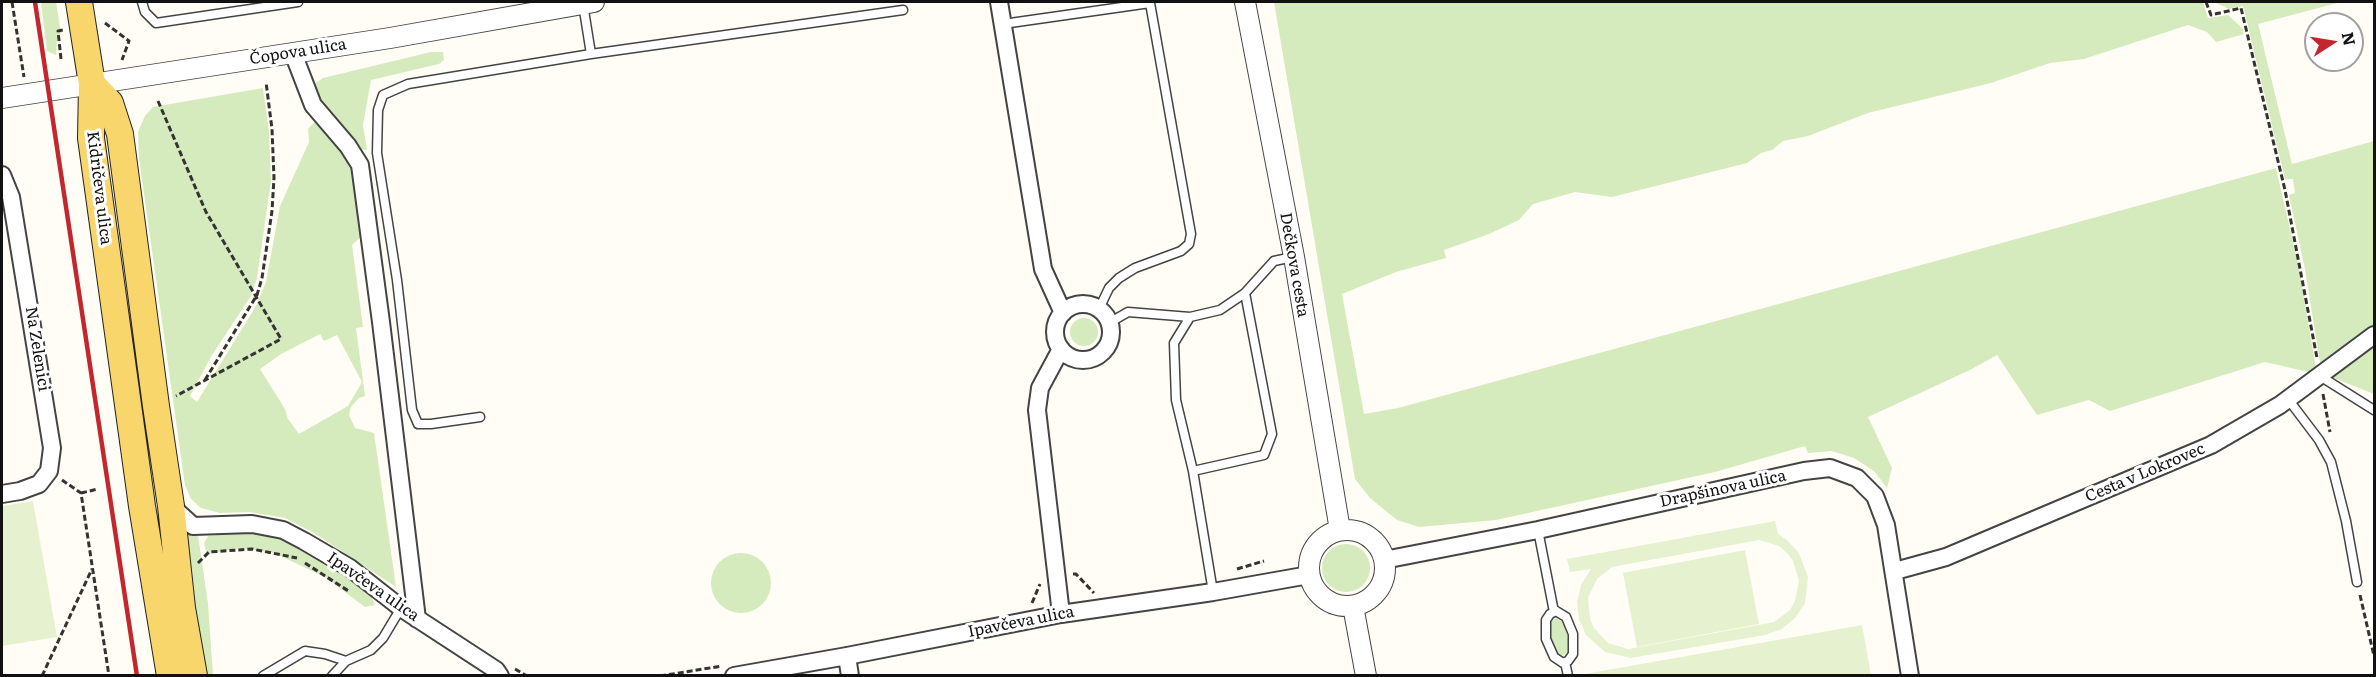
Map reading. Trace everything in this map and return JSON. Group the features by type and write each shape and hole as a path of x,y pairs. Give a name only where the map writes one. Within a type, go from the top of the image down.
{"main road":[{"path":"79,2 92,84"},
{"name":"Kidričeva ulica","path":"92,84 110,103 120,134 171,507 182,608 194,675"},
{"name":"Kidričeva ulica","path":"92,84 91,138 141,506 170,675"}],"street":[{"name":"Čopova ulica","path":"2,98 293,53 586,2"},
{"path":"999,2 1043,268 1063,313"},
{"name":"Dečkova cesta","path":"1245,2 1294,257 1340,530"},
{"path":"293,53 313,105 348,146 360,165 417,619"},
{"name":"Na Zelenici","path":"2,175 11,197 33,322 52,448 50,471"},
{"path":"1077,305 1092,306 1104,316 1111,331 1108,346 1096,357 1089,360 1073,359 1061,349 1055,334 1058,319 1063,313 1077,305"},
{"name":"Cesta v Lokrovec","path":"1895,571 1946,556 2211,445 2288,399 2374,335"},
{"path":"1061,349 1040,388 1037,410 1061,614"},
{"name":"Drapšinova ulica","path":"1384,561 1538,530 1804,471 1830,468 1857,478 1875,496 1886,525 1895,571 1910,675"},
{"path":"2,494 20,491 39,484 50,471"},
{"name":"Ipavčeva ulica","path":"171,507 193,526 252,524 283,530 350,568 401,609 496,670 500,675"},
{"path":"1340,530 1363,533 1373,540 1380,549 1384,561 1381,584 1365,602 1353,606 1341,606 1320,596 1309,575 1308,563 1312,551 1323,537 1340,530"},
{"name":"Ipavčeva ulica","path":"734,675 847,656 1061,614 1213,592 1309,575"},
{"path":"1353,606 1366,675"},
{"path":"847,656 850,675"}],"lane":[{"path":"142,2 145,12 156,23 298,2"},
{"path":"586,2 591,54"},
{"path":"1003,24 1150,3 1191,234 1189,244 1181,251 1135,268 1119,278 1109,288 1104,316 1128,312 1190,317 1220,310 1245,292 1274,261 1294,257"},
{"path":"480,417 418,424 412,410 397,280 377,153 378,110 383,95 408,84 591,54 903,10"},
{"path":"1192,471 1264,455 1272,434 1245,292"},
{"path":"1190,317 1174,343 1176,400 1192,471 1213,592"},
{"path":"2320,376 2374,410"},
{"path":"2288,399 2319,440 2331,462 2346,520 2357,582"},
{"path":"1538,530 1554,612"},
{"path":"332,675 346,661 371,650 383,638 401,609"},
{"path":"1554,612 1560,612 1566,617 1573,634 1573,654 1565,662 1560,662 1554,657 1547,642 1546,622 1549,615 1554,612"},
{"path":"263,675 305,651 325,654 346,661"},
{"path":"1565,662 1568,675"}],"path":[{"path":"12,2 24,79"},
{"path":"2206,2 2211,15 2241,8 2285,190 2320,376"},
{"path":"204,382 257,295 262,278 272,211 274,178 272,129 266,82"},
{"path":"158,101 206,212 281,339 169,399"},
{"path":"50,471 81,493 109,675"},
{"path":"81,493 98,489"},
{"path":"209,552 252,549 295,557 353,594"},
{"path":"42,675 92,568"},
{"path":"2357,582 2374,656"}],"green space":[{"path":"41,2 56,2 61,33 57,39 56,55 47,51"},
{"path":"1274,2 2203,2 2208,18 2228,15 2243,29 2244,34 2216,42 2207,32 2188,25 2084,59 2050,63 1991,83 1868,113 1808,136 1783,141 1772,150 1761,153 1747,163 1612,197 1575,192 1533,204 1519,220 1489,234 1444,250 1446,258 1396,272 1342,294 1364,414 1398,408 2276,168 2298,264 2317,374 2265,362 2110,411 2089,400 2037,415 1997,355 1970,370 1868,417 1892,468 1887,488 1874,471 1854,458 1832,451 1808,453 1805,446 1715,472 1496,520 1419,527 1397,520 1370,498 1355,479"},
{"path":"2214,2 2341,2 2258,24 2292,164 2374,141 2374,329 2321,369 2305,269 2289,195 2295,193 2293,179 2285,179 2243,6 2229,9"},
{"path":"431,52 443,52 444,60 439,64 371,80 363,125 367,150 351,149 365,233 352,245 363,327 356,328 365,396 359,398 351,407 349,415 355,428 374,433 396,587 314,533 285,518 250,512 220,513 201,508 191,499 185,485 139,158 138,132 145,116 153,107 263,88 269,132 271,181 257,278 251,296 212,355 190,396 197,402 256,306 266,282 280,206 309,142 308,129 319,117 311,86 323,78","holes":["320,334 324,341 337,335 362,382 348,406 299,434 260,369 281,354"]},
{"path":"1084,318 1094,322 1098,332 1094,342 1084,346 1074,342 1070,332 1074,322"},
{"path":"2374,340 2374,394 2324,374"},
{"path":"33,501 57,637 2,646 2,506"},
{"path":"1775,521 1778,534 1799,553 1808,577 1805,603 1795,618 1782,629 1765,635 1631,658 1605,652 1586,635 1579,619 1577,602 1581,585 1591,569 1570,572 1567,559","holes":["1759,540 1779,546 1793,561 1799,581 1795,601 1790,610 1774,622 1628,649 1608,643 1594,628 1590,619 1588,598 1597,579 1612,567"]},
{"path":"191,531 198,535 208,604 213,675 205,675 197,628 186,533"},
{"path":"254,531 285,538 342,572 370,594 375,605 365,607 325,577 274,553 241,548 207,554 204,543 208,536"},
{"path":"1346,544 1363,551 1370,568 1363,585 1346,592 1329,585 1322,568 1329,551"},
{"path":"1745,550 1759,624 1637,647 1623,573"},
{"path":"741,553 753,555 766,566 771,583 769,595 758,608 741,613 729,611 716,600 711,583 713,571 724,558"},
{"path":"1556,618 1564,623 1569,639 1568,652 1562,656 1557,654 1550,641 1549,626"},
{"path":"1862,625 1871,675 1585,675 1585,674"}],"railway":[{"path":"35,2 137,676"}]}
